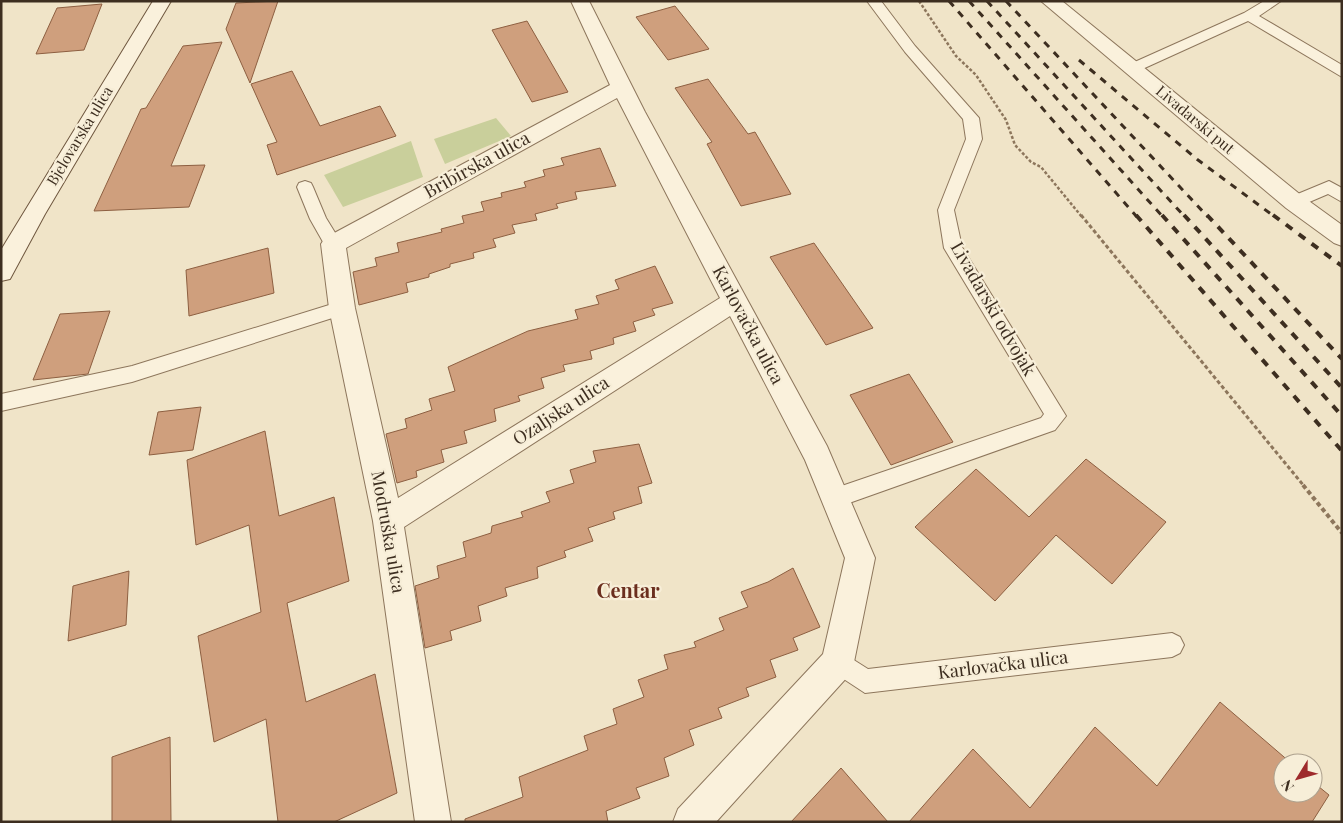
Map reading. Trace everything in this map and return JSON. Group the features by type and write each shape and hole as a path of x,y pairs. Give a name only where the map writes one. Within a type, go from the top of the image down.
{"street":[{"name":"Bjelovarska ulica","path":"1,272 35,211 162,1"},
{"name":"Karlovačka ulica","path":"580,1 622,87 817,455 860,558 838,662"},
{"name":"Livadarski put","path":"1050,1 1294,202 1342,237"},
{"name":"Bribirska ulica","path":"333,244 622,87"},
{"name":"Modruška ulica","path":"333,244 342,308 388,521 433,822"},
{"name":"Ozaljska ulica","path":"388,521 718,310 735,302"},
{"path":"691,822 838,662"}],"lane":[{"name":"Livadarski odvojak","path":"835,498 1048,424 1056,416 952,248 946,210 974,139 971,118 910,49 874,1"},
{"path":"1133,68 1249,16 1274,1"},
{"path":"1249,16 1342,72"},
{"path":"305,187 318,219 333,244"},
{"path":"1294,202 1329,187 1342,196"},
{"path":"1,403 132,374 342,308"},
{"name":"Karlovačka ulica","path":"838,662 865,681 1172,645"}],"path":[{"path":"919,1 956,56 976,75 1006,120 1015,145 1031,162 1041,167 1342,533"}],"green space":[{"path":"496,118 511,136 445,164 434,139"},
{"path":"411,141 423,177 343,207 324,175"}],"building":[{"path":"278,1 250,83 226,29 236,3"},
{"path":"102,4 84,50 36,54 57,8"},
{"path":"675,6 709,49 668,60 636,17"},
{"path":"527,21 568,92 532,102 492,30"},
{"path":"222,42 171,166 205,165 189,207 94,211 141,109 146,108 183,46"},
{"path":"292,71 320,126 380,106 396,136 277,175 267,145 277,142 251,84"},
{"path":"708,79 748,134 755,132 791,194 741,206 707,144 712,142 675,88"},
{"path":"600,148 616,186 575,192 577,199 556,204 558,208 535,214 537,220 512,225 515,233 493,239 496,247 473,253 474,258 450,264 450,267 429,274 429,277 406,283 408,292 359,305 353,272 377,266 375,258 399,252 397,243 442,232 441,229 464,223 462,216 484,211 481,202 502,197 501,193 526,187 524,182 545,176 543,170 564,165 561,158"},
{"path":"814,243 873,328 826,345 770,257"},
{"path":"268,248 274,293 189,316 186,270"},
{"path":"655,266 673,303 652,309 655,315 633,322 636,331 613,338 614,344 590,351 592,359 563,365 565,371 541,378 544,388 518,396 520,401 494,409 496,421 464,431 467,443 441,450 444,462 416,471 417,477 397,483 386,434 407,428 405,419 432,410 429,399 455,391 448,367 528,331 578,319 575,310 599,304 596,296 619,289 615,280"},
{"path":"110,311 88,374 33,380 60,314"},
{"path":"909,374 953,442 891,465 850,395"},
{"path":"201,407 193,450 149,455 158,412"},
{"path":"265,431 279,516 334,497 349,581 287,603 306,702 375,674 397,793 334,822 278,822 266,719 214,742 198,636 261,612 249,525 196,545 187,460"},
{"path":"639,444 652,483 638,487 642,503 613,512 615,519 588,528 593,541 564,551 566,557 537,567 538,578 505,588 507,596 478,606 481,621 450,631 452,640 425,648 415,586 439,578 437,566 466,557 463,542 491,533 492,526 523,517 521,512 550,502 546,492 574,483 570,470 596,462 593,451"},
{"path":"1086,459 1166,522 1112,584 1056,535 995,601 915,527 976,469 1029,517"},
{"path":"793,568 820,627 793,638 798,650 770,660 776,677 746,688 749,696 718,708 722,718 689,730 694,745 664,758 669,776 636,788 640,798 606,811 608,822 465,822 465,819 523,797 519,777 588,750 584,736 617,724 613,709 644,697 638,680 668,669 664,655 696,647 694,642 724,630 719,618 748,607 741,592 768,582"},
{"path":"129,571 126,625 68,641 73,586"},
{"path":"1220,702 1279,753 1273,753 1273,803 1323,803 1323,790 1329,795 1312,822 909,822 973,749 1030,808 1095,727 1157,786"},
{"path":"170,737 171,822 112,822 112,757"},
{"path":"841,768 888,822 791,822"}],"railway":[{"path":"949,1 1137,217"},
{"path":"969,1 1163,217"},
{"path":"987,1 1185,217"},
{"path":"1006,1 1208,217"},
{"path":"1079,60 1198,160 1275,217"},
{"path":"1136,215 1342,451"},
{"path":"1162,215 1342,416"},
{"path":"1184,215 1342,388"},
{"path":"1207,215 1342,359"},
{"path":"1273,215 1342,266"}],"district":[{"name":"Centar","path":"628,591"}]}
